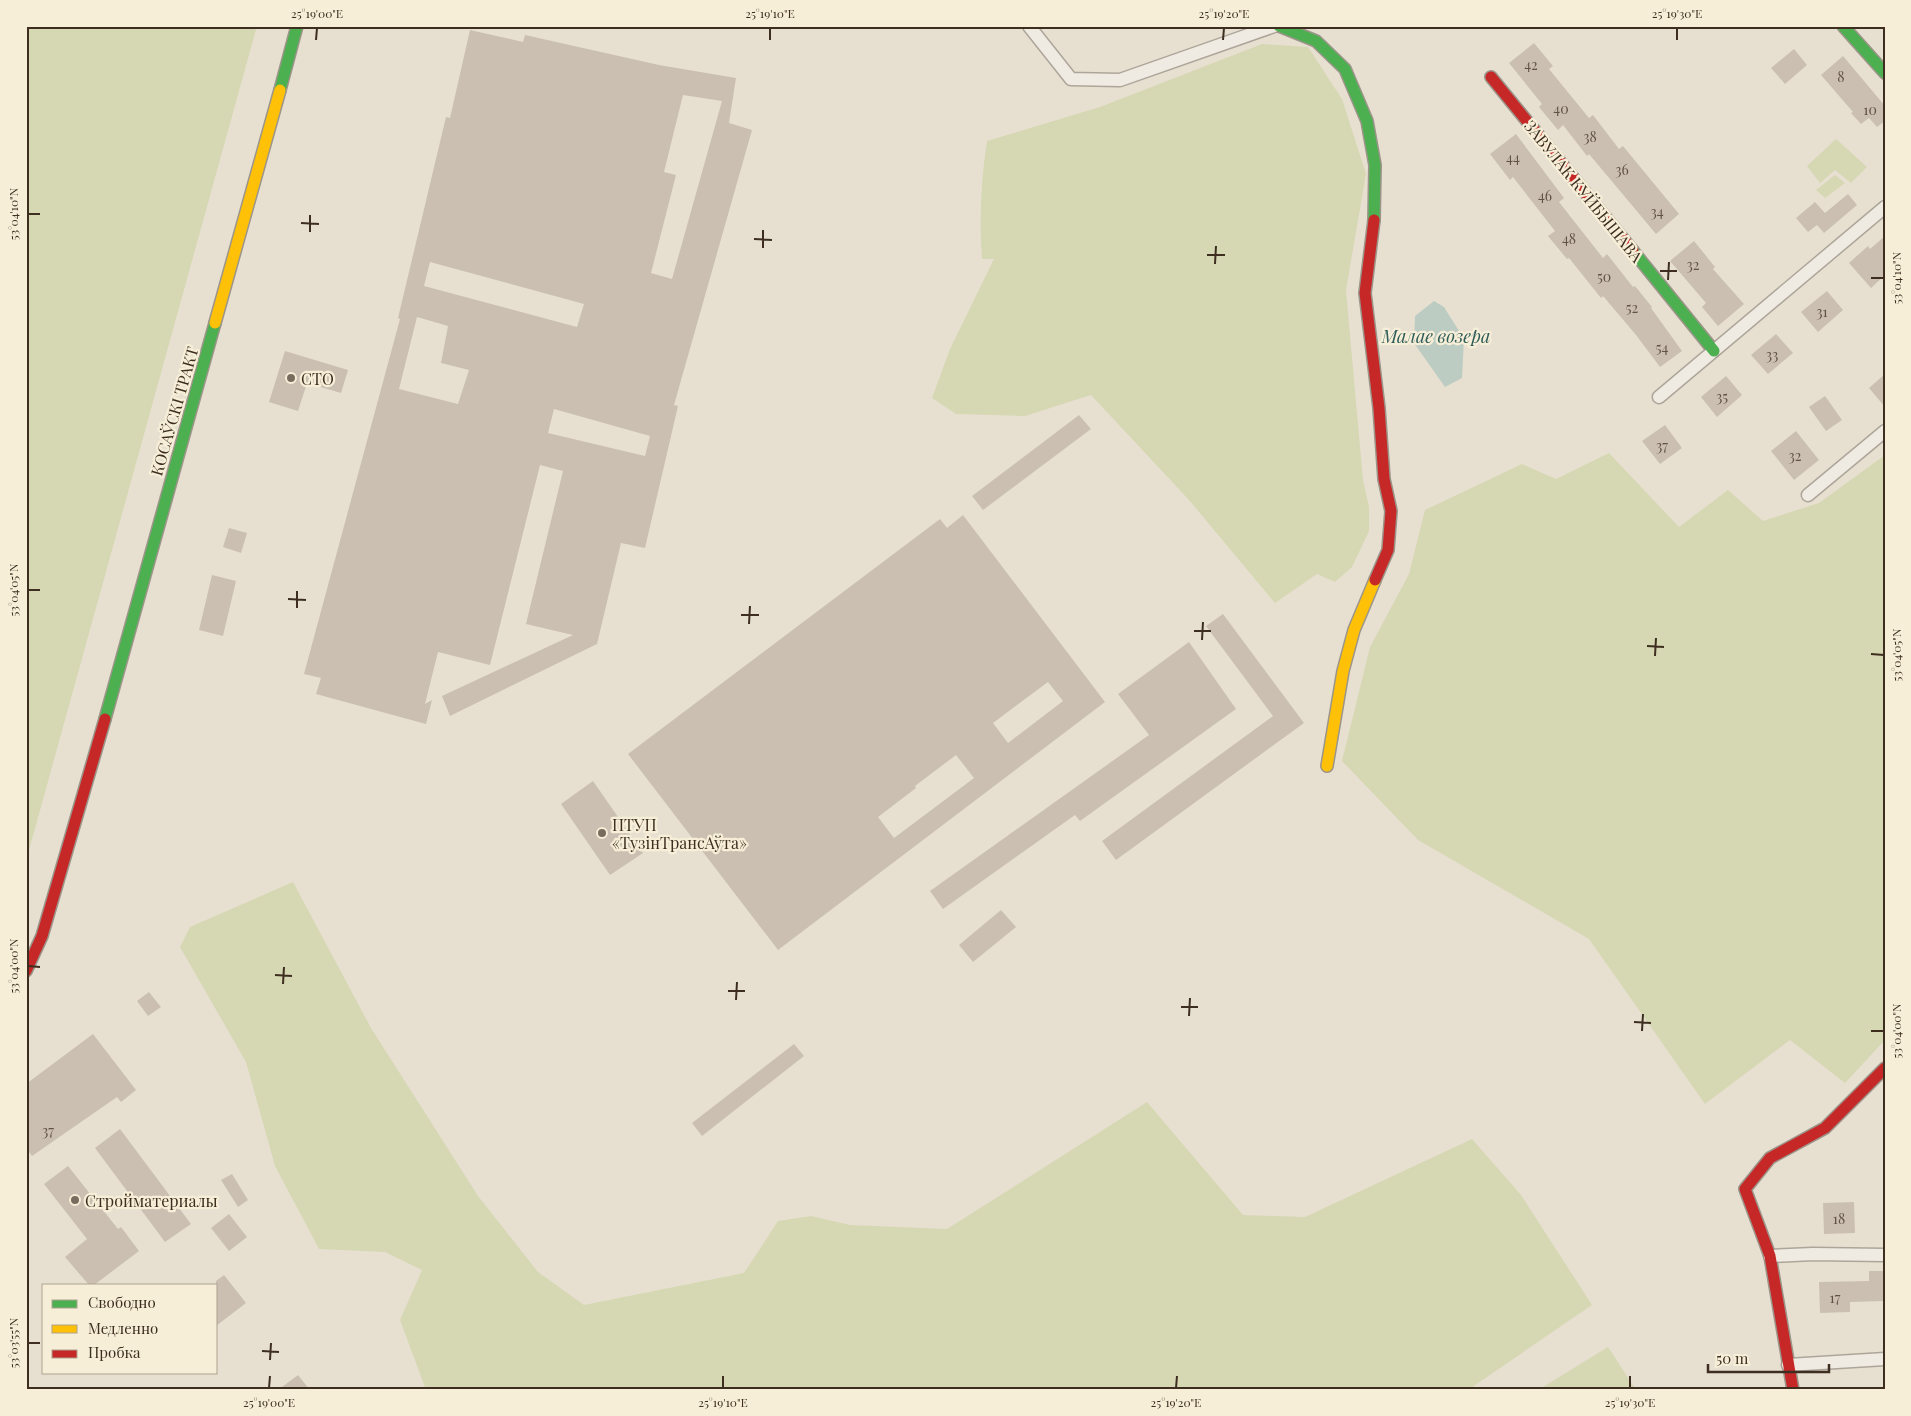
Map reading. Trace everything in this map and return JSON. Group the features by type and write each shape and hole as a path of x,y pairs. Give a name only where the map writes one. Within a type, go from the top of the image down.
{"street":[{"name":"КОСАЎСКІ ТРАКТ","path":"26,971 42,936 81,804 286,72 297,26"},
{"path":"1029,26 1071,79 1120,80 1274,26"},
{"path":"1279,26 1316,41 1345,69 1367,121 1375,165 1374,216 1365,293 1379,408 1384,479 1391,511 1388,550 1354,630 1343,671 1327,766"},
{"path":"1843,26 1885,73"},
{"name":"ЗАВУЛАК КУЙБЫШАВА","path":"1491,78 1714,351"},
{"path":"1659,398 1885,207"},
{"path":"1808,495 1885,431"},
{"path":"1793,1390 1770,1256 1744,1189 1770,1158 1825,1128 1885,1068"},
{"path":"1770,1256 1813,1254 1885,1255"},
{"path":"1788,1365 1885,1359"}],"green space":[{"path":"26,26 257,26 26,861"},
{"path":"1262,44 1308,47 1342,99 1366,174 1346,290 1363,480 1369,507 1369,531 1352,567 1335,582 1317,574 1275,603 1189,500 1091,395 1025,416 956,414 932,398 950,349 994,259 982,259 981,244 981,200 987,141 1100,107"},
{"path":"1836,139 1867,167 1851,183 1835,170 1820,183 1807,166"},
{"path":"1835,175 1845,183 1825,198 1816,190"},
{"path":"1609,453 1679,527 1728,490 1763,521 1819,503 1885,455 1885,1040 1845,1083 1790,1040 1705,1104 1589,939 1418,840 1342,761 1370,647 1409,574 1425,510 1522,464 1556,479"},
{"path":"293,882 371,1028 478,1196 538,1272 584,1305 744,1273 778,1221 811,1216 850,1225 947,1229 1147,1102 1243,1215 1305,1217 1472,1139 1521,1195 1592,1305 1468,1390 426,1390 400,1320 422,1270 385,1252 319,1249 275,1166 246,1062 180,947 190,927"},
{"path":"1608,1347 1636,1390 1538,1390"}],"water":[{"name":"Малае возера","path":"1434,301 1444,307 1464,339 1462,378 1445,387 1414,343 1415,316"}],"building":[{"path":"470,30 523,42 525,35 659,65 736,78 729,123 752,130 674,405 678,406 645,548 621,543 597,644 450,716 442,696 573,635 526,624 563,471 540,465 490,665 438,652 425,704 432,700 426,724 316,694 321,678 304,674 400,319 398,318 446,117 450,118","holes":["683,95 722,101 672,279 651,273 676,175 664,172","430,262 584,304 577,327 424,286","417,317 448,326 441,363 469,370 458,404 399,389","554,409 650,436 645,456 548,433"]},
{"path":"1534,43 1553,66 1549,69 1589,118 1593,115 1619,149 1623,146 1679,214 1656,234 1589,154 1587,156 1563,125 1558,130 1539,107 1542,104 1509,63"},
{"path":"1794,49 1807,65 1785,84 1771,68"},
{"path":"1843,56 1885,106 1885,121 1877,127 1869,118 1861,124 1821,75"},
{"path":"1516,134 1564,198 1559,202 1603,258 1607,254 1633,287 1635,286 1682,351 1660,367 1603,296 1601,298 1569,258 1567,259 1548,236 1555,231 1513,177 1510,180 1490,154"},
{"path":"1848,194 1857,205 1824,233 1817,225 1808,232 1796,218 1815,202 1825,213"},
{"path":"1885,236 1885,275 1871,288 1849,263 1868,246 1870,249"},
{"path":"1694,241 1715,267 1713,269 1744,304 1718,326 1702,307 1706,303 1670,261"},
{"path":"1827,291 1843,310 1818,332 1801,312"},
{"path":"1776,334 1793,353 1768,374 1751,355"},
{"path":"285,351 348,370 341,393 307,383 298,411 269,402"},
{"path":"1885,374 1885,407 1869,388"},
{"path":"1726,376 1742,395 1717,417 1701,397"},
{"path":"1825,396 1842,420 1826,431 1809,407"},
{"path":"1079,415 1091,429 983,510 972,496"},
{"path":"1665,425 1682,448 1660,464 1642,441"},
{"path":"1796,431 1819,460 1794,480 1771,451"},
{"path":"963,515 1105,702 778,950 628,754 940,519 947,528","holes":["1048,682 1063,701 1008,743 993,723","956,755 974,778 894,838 878,817"]},
{"path":"229,528 247,533 241,553 223,547"},
{"path":"212,575 236,581 223,636 199,630"},
{"path":"1223,614 1304,723 1116,860 1102,841 1273,716 1206,626"},
{"path":"1189,642 1236,709 1080,821 1075,815 943,909 930,891 1149,735 1118,694"},
{"path":"593,781 643,853 610,875 561,804"},
{"path":"1001,910 1016,927 973,962 959,945"},
{"path":"149,992 161,1007 148,1016 137,1001"},
{"path":"93,1034 136,1090 121,1102 117,1097 32,1156 26,1148 26,1084"},
{"path":"794,1044 804,1056 702,1136 692,1123"},
{"path":"120,1129 191,1224 165,1242 95,1148"},
{"path":"68,1166 118,1229 121,1227 139,1251 95,1284 88,1284 65,1257 87,1239 44,1184"},
{"path":"232,1174 248,1200 238,1207 221,1180"},
{"path":"1854,1202 1855,1233 1824,1234 1823,1203"},
{"path":"229,1214 247,1237 229,1251 211,1228"},
{"path":"1869,1271 1885,1271 1885,1301 1850,1302 1850,1312 1820,1313 1819,1282 1869,1281"},
{"path":"224,1275 246,1303 218,1324 218,1284 216,1284 216,1281"},
{"path":"298,1375 310,1390 278,1390"}],"traffic: fast":[{"path":"280,90 297,26"},
{"path":"1279,26 1316,41 1345,69 1367,121 1375,165 1374,220"},
{"path":"1843,26 1885,73"},
{"path":"1633,251 1714,351"},
{"path":"105,719 215,323"}],"traffic: slow":[{"path":"215,323 280,90"},
{"path":"1327,766 1343,671 1354,630 1375,580"}],"traffic: jam":[{"path":"1491,77 1633,251"},
{"path":"1374,220 1365,293 1379,408 1384,479 1391,511 1388,550 1375,580"},
{"path":"26,971 42,936 105,719"},
{"path":"1793,1390 1770,1256 1745,1189 1770,1158 1825,1128 1885,1068"}],"place":[{"name":"СТО","path":"291,378"},
{"name":"ПТУП «ТузінТрансАўта»","path":"602,833"},
{"name":"Стройматериалы","path":"75,1200"}]}
